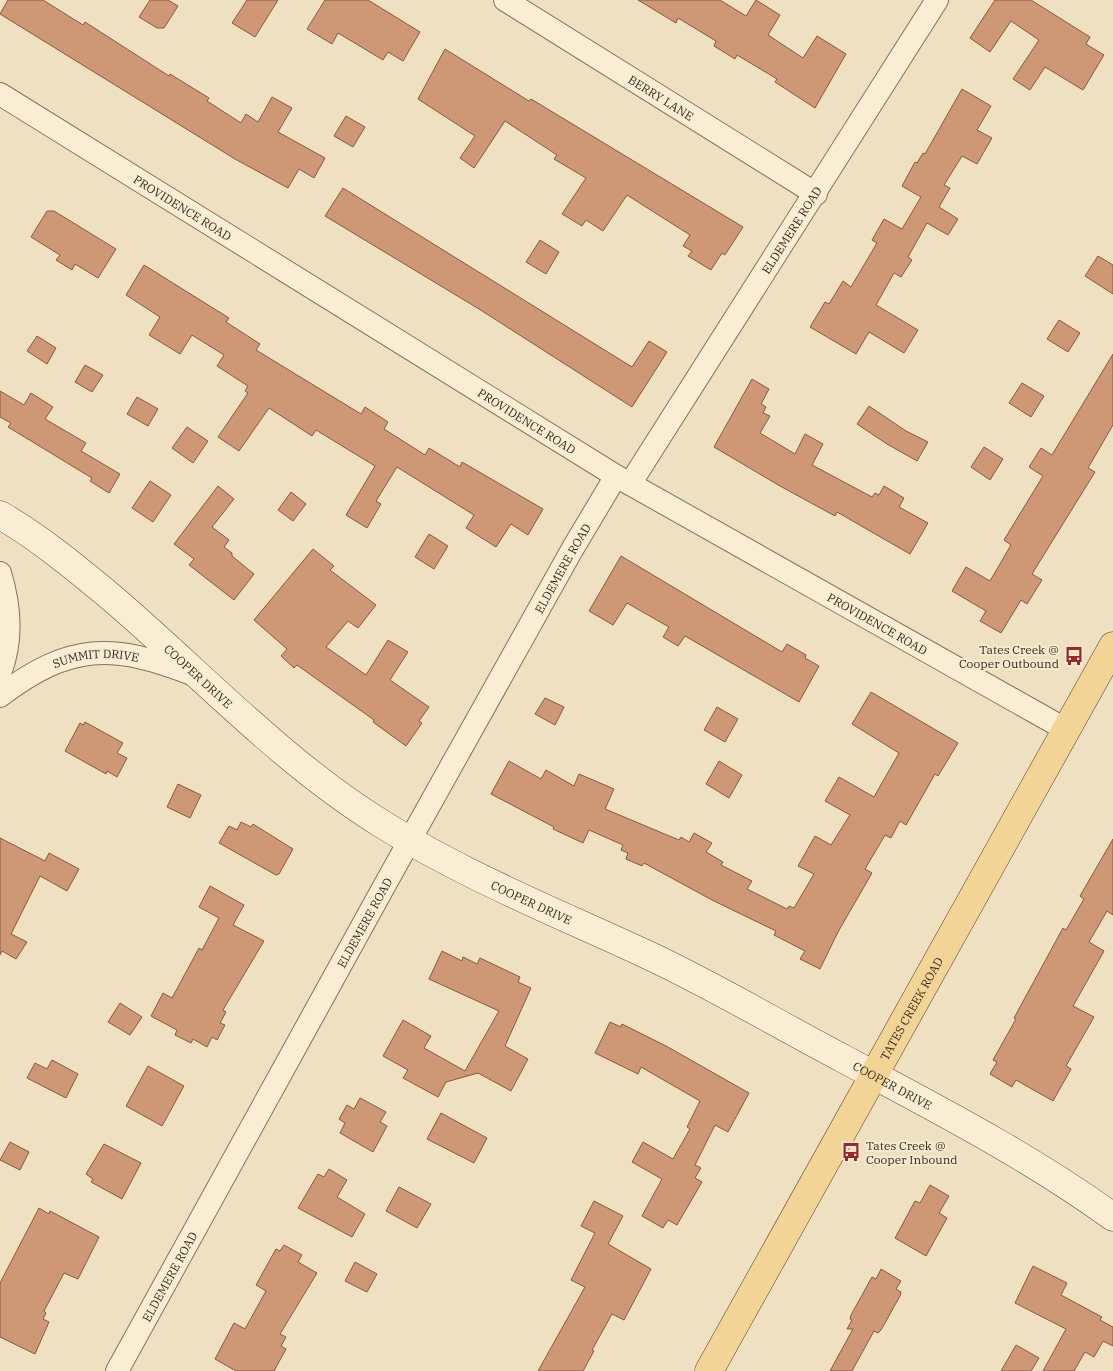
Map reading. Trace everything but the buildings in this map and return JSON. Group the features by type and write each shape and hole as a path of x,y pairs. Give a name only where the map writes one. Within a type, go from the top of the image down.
{"main road":[{"name":"COOPER DRIVE","path":"0,515 55,552 92,582 198,676 322,781 363,812 411,841 480,878 662,962 874,1075 1068,1184 1113,1217"},
{"name":"TATES CREEK ROAD","path":"709,1371 1065,728 1113,646"}],"street":[{"name":"BERRY LANE","path":"505,0 816,194"},
{"name":"ELDEMERE ROAD","path":"117,1371 573,548 623,480 816,194 937,0"},
{"name":"PROVIDENCE ROAD","path":"0,94 623,480 1065,728"},
{"path":"0,573 8,602 9,626 0,673"},
{"name":"SUMMIT DRIVE","path":"0,696 27,676 51,663 78,654 132,654 198,676"}],"place":[{"name":"Tates Creek @ Cooper Outbound","path":"1074,656"},
{"name":"Tates Creek @ Cooper Inbound","path":"851,1152"}]}
